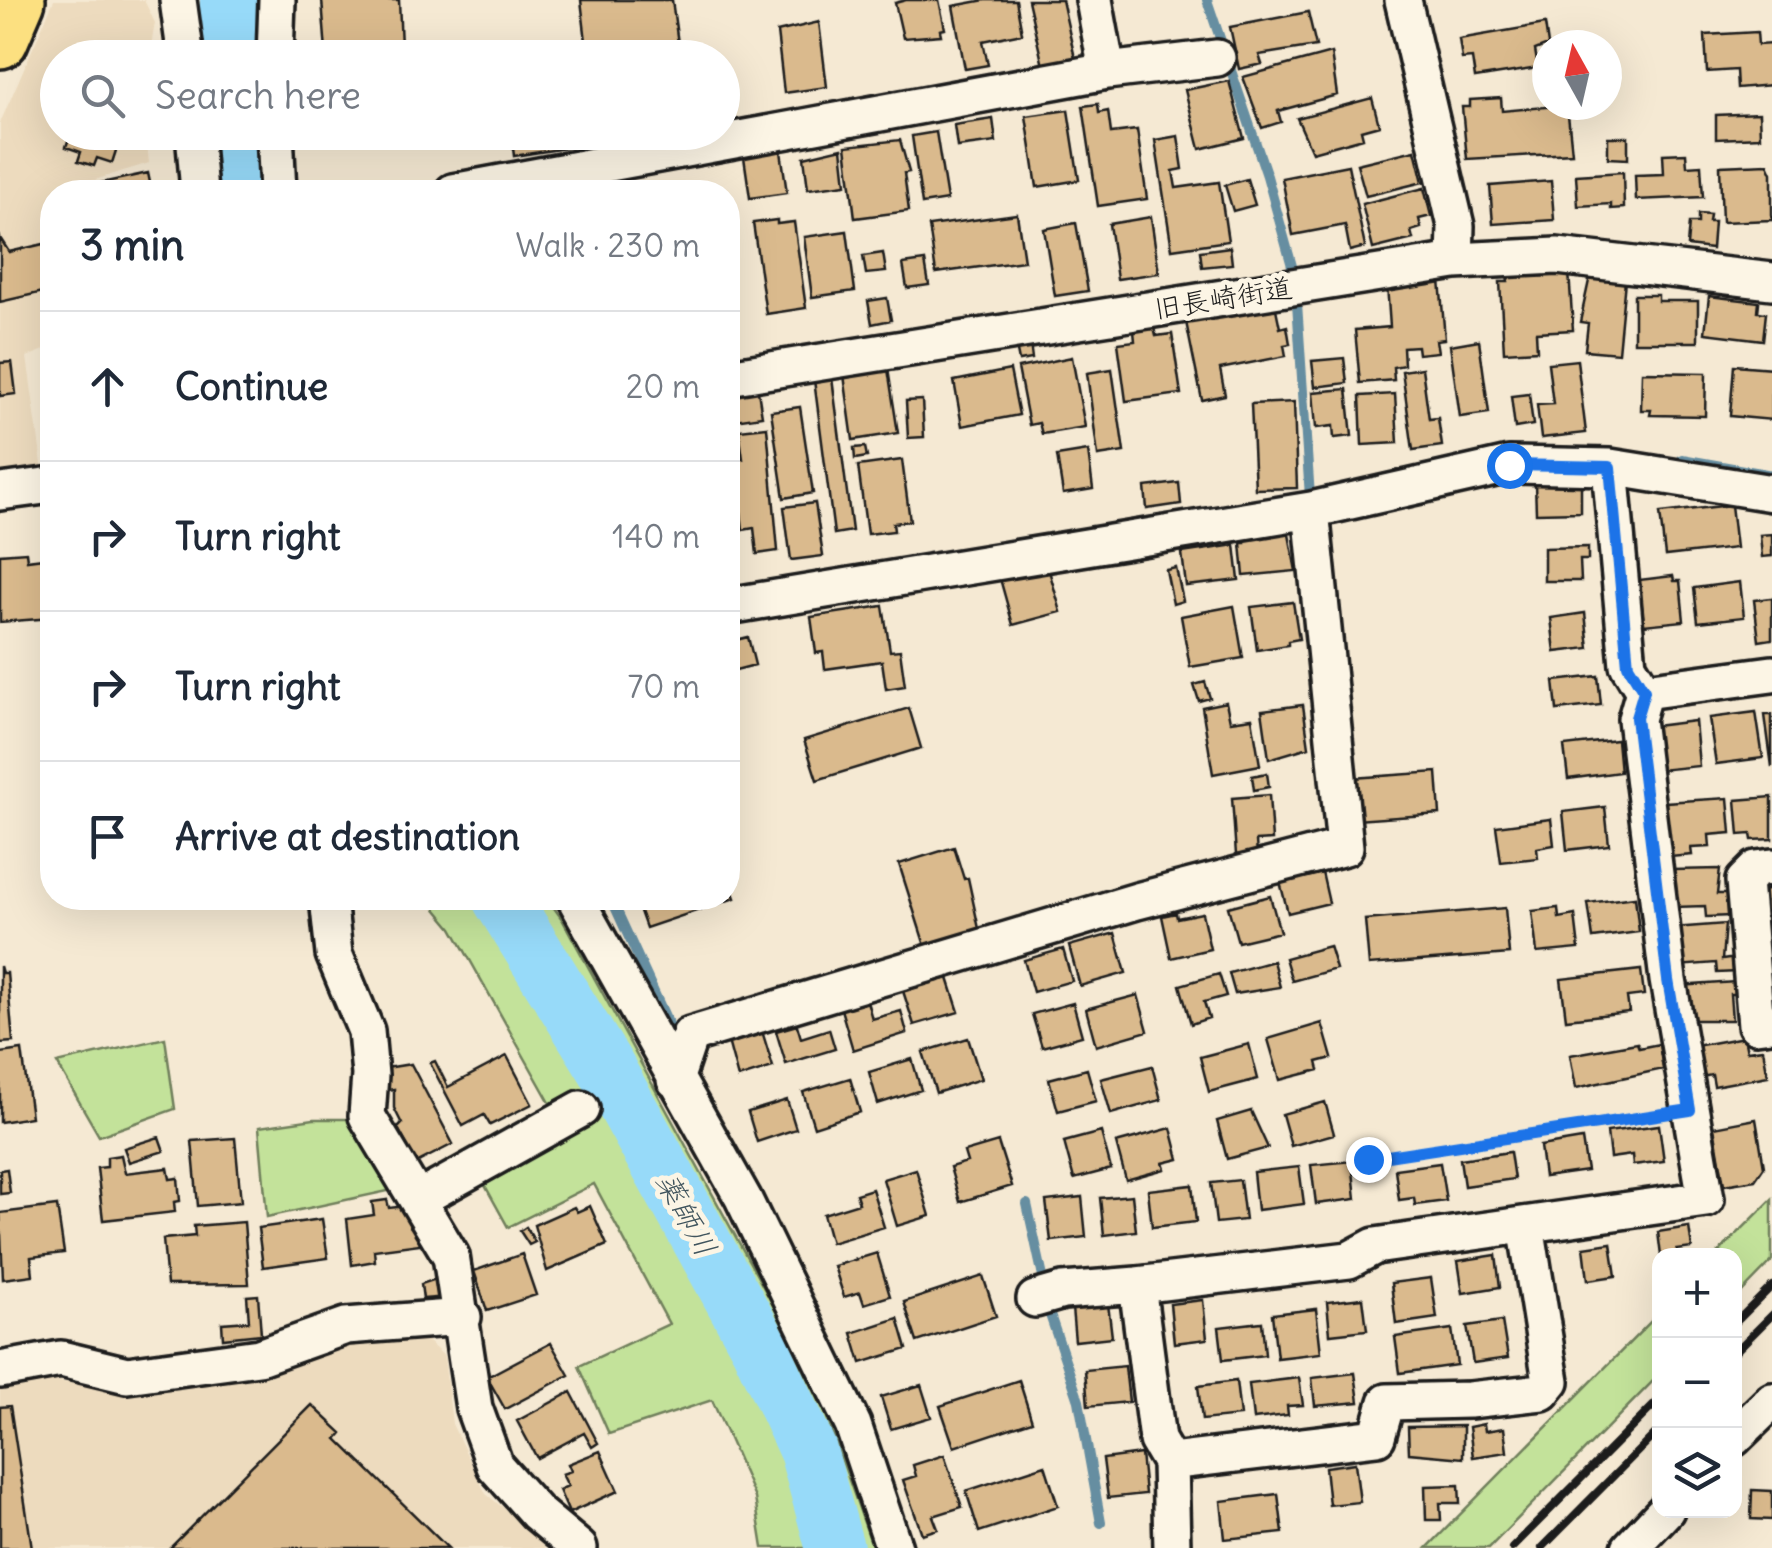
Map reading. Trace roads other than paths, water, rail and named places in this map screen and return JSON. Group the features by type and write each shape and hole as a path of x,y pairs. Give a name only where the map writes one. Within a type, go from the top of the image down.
{"highway":[{"path":"0,40 17,0"}],"street":[{"path":"178,0 184,40"},
{"path":"276,0 276,40"},
{"path":"1094,0 1108,71"},
{"path":"1403,0 1456,226 1456,261"},
{"path":"740,139 1108,71 1217,58"},
{"path":"196,150 198,180"},
{"path":"276,150 277,180"},
{"path":"518,180 680,150"},
{"name":"旧長崎街道","path":"740,375 1456,261 1557,256 1772,281"},
{"path":"740,604 1311,510 1509,465 1610,467 1772,494"},
{"path":"1034,1300 1063,1290 1349,1260 1376,1246 1706,1199 1668,980 1636,718 1644,691 1628,665 1610,467"},
{"path":"0,492 40,487"},
{"path":"675,1080 690,1036 1136,901 1345,847 1311,510"},
{"path":"1644,691 1772,674"},
{"path":"1772,867 1756,869 1744,881 1756,1025 1772,1023"},
{"path":"329,910 334,954 366,1031 368,1116 451,1256 474,1408 495,1466 536,1513 579,1548"},
{"path":"582,910 743,1198 853,1426 894,1548"},
{"path":"419,1199 581,1109"},
{"path":"1170,1462 1376,1438 1388,1402 1469,1400 1542,1392 1550,1381 1526,1225"},
{"path":"1137,1284 1157,1440 1170,1462 1172,1548"},
{"path":"0,1370 61,1359 127,1375 259,1357 346,1326 462,1317"},
{"path":"1742,1430 1772,1400"},
{"path":"1630,1548 1658,1518"}],"waterway":[{"name":"薬師川","path":"229,0 229,40"},
{"path":"1207,0 1267,176 1292,266"},
{"name":"薬師川","path":"232,150 234,180"},
{"path":"1297,303 1310,497"},
{"path":"1682,459 1772,475"},
{"name":"薬師川","path":"508,910 606,1068 760,1347 808,1451 835,1548"},
{"path":"616,910 674,1036"},
{"path":"1027,1204 1043,1277"},
{"path":"1049,1312 1079,1401 1101,1523"}],"railway":[{"path":"1742,1316 1772,1286"},
{"path":"1742,1345 1772,1315"},
{"path":"1512,1548 1652,1407"},
{"path":"1542,1548 1652,1437"}]}
